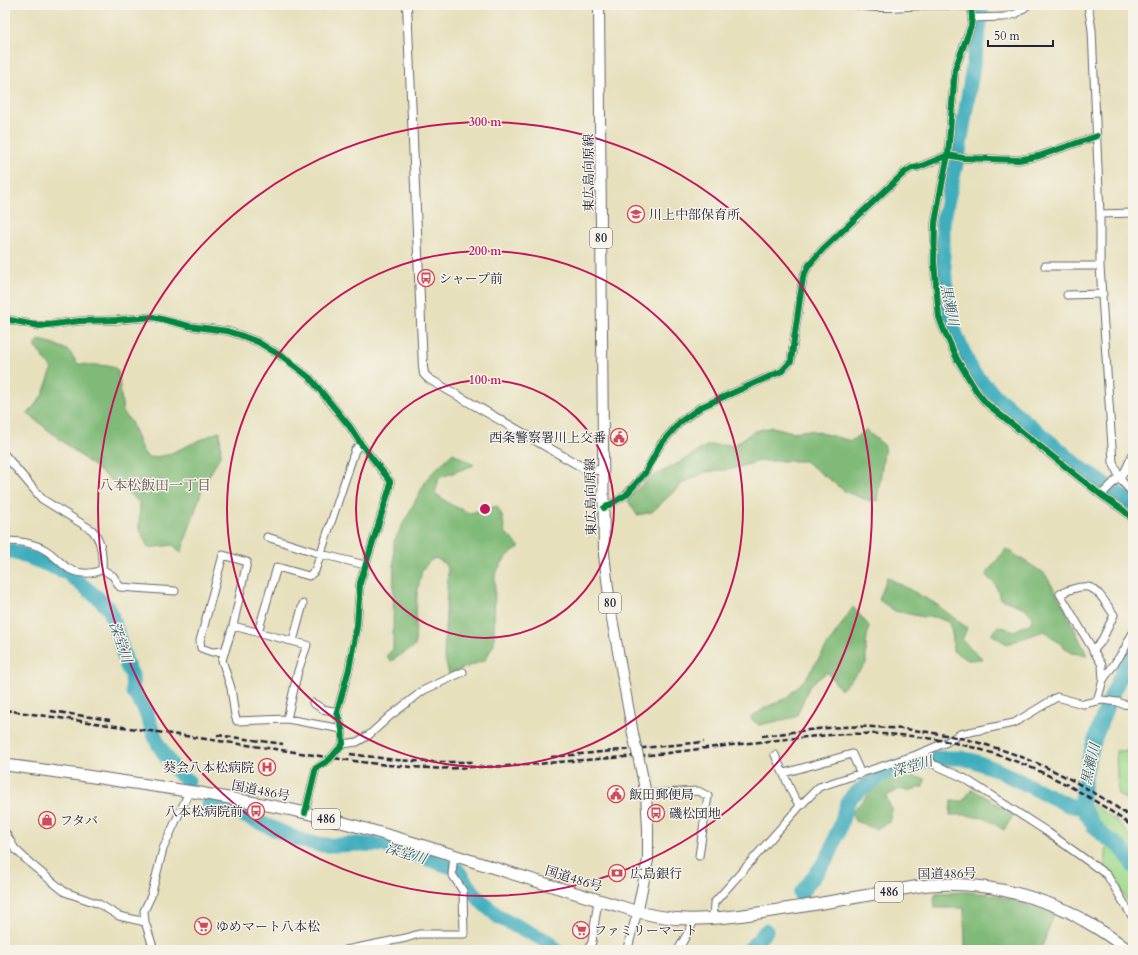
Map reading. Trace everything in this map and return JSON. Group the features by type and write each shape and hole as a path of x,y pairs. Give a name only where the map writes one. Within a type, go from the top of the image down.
{"highway":[{"name":"国道486号","path":"5,765 99,777 305,813 382,834 453,862 598,900 637,913 674,919 694,920 729,918 800,908 909,888 936,885 970,885 1007,891 1066,910 1119,942 1128,950"}],"main road":[{"name":"東広島向原線","path":"599,5 604,554 611,613 633,734 646,794 648,860 637,913"}],"street":[{"path":"406,5 422,360 424,374 436,383 587,470 603,470"},
{"path":"856,5 870,8 897,8 930,5 971,6 971,26 955,69 948,155 935,223 934,262 939,317 957,359 977,392 988,404 1133,519"},
{"path":"972,18 1004,17 1016,14 1028,5"},
{"path":"1088,5 1092,30 1100,214 1100,266 1113,462 1117,479 1133,493"},
{"path":"604,508 626,494 645,473 660,445 680,422 701,407 782,371 791,361 803,277 809,265 823,249 906,172 912,168 919,167 948,155 963,158 1018,160 1039,156 1097,136"},
{"path":"1100,214 1133,213"},
{"path":"1045,266 1100,266"},
{"path":"1067,295 1103,294"},
{"path":"5,319 40,326 79,321 153,317 189,326 227,331 240,335 258,342 283,357 310,378 350,427 361,444 390,481 390,487 360,583 357,626 349,669 337,712 342,730 343,744"},
{"path":"258,632 277,567 309,576 315,571 355,450 361,444"},
{"path":"1102,494 1125,471 1133,454"},
{"path":"5,455 42,499 92,530 98,536 103,557 102,569"},
{"path":"267,537 321,554 365,565"},
{"path":"5,541 32,544 47,551 69,568 82,573 96,573 102,569"},
{"path":"225,651 212,652 201,648 200,641 223,555 247,562 233,626 225,651 222,660 237,721 287,719 342,730"},
{"path":"102,569 113,576 120,587 175,592"},
{"path":"1094,651 1101,642 1114,615 1098,592 1089,586 1074,587 1060,594 1102,665 1103,680 1100,701"},
{"path":"293,641 304,604"},
{"path":"233,626 307,645 298,671 287,719"},
{"path":"1103,680 1124,650 1133,632"},
{"path":"305,813 316,768 330,760 343,744 357,742 369,735 390,716 424,690 463,672"},
{"path":"713,919 714,903 800,806 819,787 926,754 960,734 1014,723 1057,697 1083,704 1100,701 1133,705"},
{"path":"313,703 323,709 337,712"},
{"path":"784,773 852,754 861,774"},
{"path":"926,754 933,764 964,778 1046,831 1107,875 1133,918"},
{"path":"775,755 800,806"},
{"path":"646,794 698,791 708,796 699,856"},
{"path":"154,950 145,922 144,911 151,896 163,848 189,792"},
{"path":"5,832 15,849 65,892 98,904 119,916 145,922"},
{"path":"346,950 419,934 464,934 463,891 452,874 453,862"},
{"path":"588,950 592,942 598,900"},
{"path":"627,950 637,913"},
{"path":"678,950 694,920"}],"green space":[{"path":"39,340 52,343 69,351 78,364 113,366 118,371 123,412 131,422 142,450 148,458 167,455 220,431 221,454 203,487 181,553 173,545 148,548 139,527 140,503 28,414 43,394 52,369 34,345"},
{"path":"773,427 793,432 810,430 851,441 866,430 885,446 877,501 868,500 846,492 805,461 760,461 732,469 706,472 684,482 652,512 637,515 627,499 648,479 677,464 708,445 734,445 755,431"},
{"path":"453,453 474,465 439,478 435,493 451,505 470,513 497,506 502,516 505,532 520,547 506,557 495,574 494,644 485,660 449,674 444,656 448,569 443,562 435,558 422,570 417,594 415,646 391,661 386,656 393,649 394,541 428,477"},
{"path":"1006,549 1045,574 1061,601 1087,655 1072,653 1044,631 1007,644 991,634 998,626 1014,631 1031,623 1032,616 1025,608 1001,599 995,584 985,575"},
{"path":"887,577 936,604 967,628 962,640 983,659 968,660 953,651 950,623 936,617 923,617 895,611 879,600"},
{"path":"853,607 869,626 866,643 866,664 841,690 827,672 810,685 796,717 759,725 750,718 765,708 786,698 806,678"},
{"path":"1116,751 1133,751 1133,797 1124,798 1118,795"},
{"path":"897,773 925,779 923,787 906,791 900,789 886,796 892,811 889,822 876,829 855,821 851,813 884,778"},
{"path":"972,789 1014,814 1004,830 987,819 966,815 950,815 951,801 963,801"},
{"path":"1092,804 1116,821 1133,838 1133,911 1119,886 1105,869 1107,844 1087,830 1084,812"},
{"path":"966,892 990,894 1017,901 1054,914 1041,950 965,950 964,908 935,908 934,899 936,893"}],"waterway":[{"name":"黒瀬川","path":"982,5 959,151 943,221 943,256 950,319 973,373 999,399 1081,468 1133,504"},
{"name":"深堂川","path":"5,552 13,551 66,572 98,598 110,610 127,666 132,675 133,692 144,708 158,744 175,770 188,781"},
{"name":"黒瀬川","path":"1133,649 1096,735 1086,770 1082,800 1082,805 1089,819 1105,837 1121,848 1128,856 1133,866"},
{"name":"深堂川","path":"800,894 822,866 831,851 836,835 838,834 837,832 839,830 847,803 853,795 892,769 937,758 961,758 995,769 1068,805 1079,807 1082,806"},
{"name":"深堂川","path":"208,804 240,814 300,840 320,845 384,845 457,869 468,886 484,904 500,918 547,941 556,950"},
{"name":"深堂川","path":"749,950 766,931"}],"railway":[{"path":"5,710 352,761 435,768 514,766 640,756 737,744 829,735 899,735 962,745 993,753 1023,764 1080,792 1133,827"},
{"path":"51,711 110,720"},
{"path":"762,736 823,728 861,727 922,731 955,737 987,745 1048,768 1106,800 1133,819"},
{"path":"217,735 283,744"},
{"path":"551,757 704,742"},
{"path":"350,754 396,760 475,762"}],"cycle path":[{"path":"971,5 971,26 955,69 948,155 935,223 934,262 939,317 957,359 977,392 987,404 1133,519"},
{"path":"604,508 626,495 645,473 660,445 680,422 701,407 782,371 791,361 803,277 809,265 823,249 905,172 948,155 963,158 1018,160 1039,156 1097,136"},
{"path":"5,319 40,326 79,321 153,317 189,326 227,331 258,342 283,357 310,378 350,427 361,444 390,481 390,487 360,583 357,626 349,669 337,712 342,729 343,744 329,760 316,768 305,813"}],"place":[{"name":"川上中部保育所","path":"636,214"},
{"name":"シャープ前","path":"426,278"},
{"name":"西条警察署川上交番","path":"619,437"},
{"name":"葵会八本松病院","path":"267,767"},
{"name":"飯田郵便局","path":"616,794"},
{"name":"八本松病院前","path":"256,811"},
{"name":"磯松団地","path":"656,813"},
{"name":"フタバ","path":"47,820"},
{"name":"広島銀行","path":"617,873"},
{"name":"ゆめマート八本松","path":"203,926"},
{"name":"ファミリーマート","path":"581,930"}],"district":[{"name":"八本松飯田一丁目","path":"155,485"}]}
